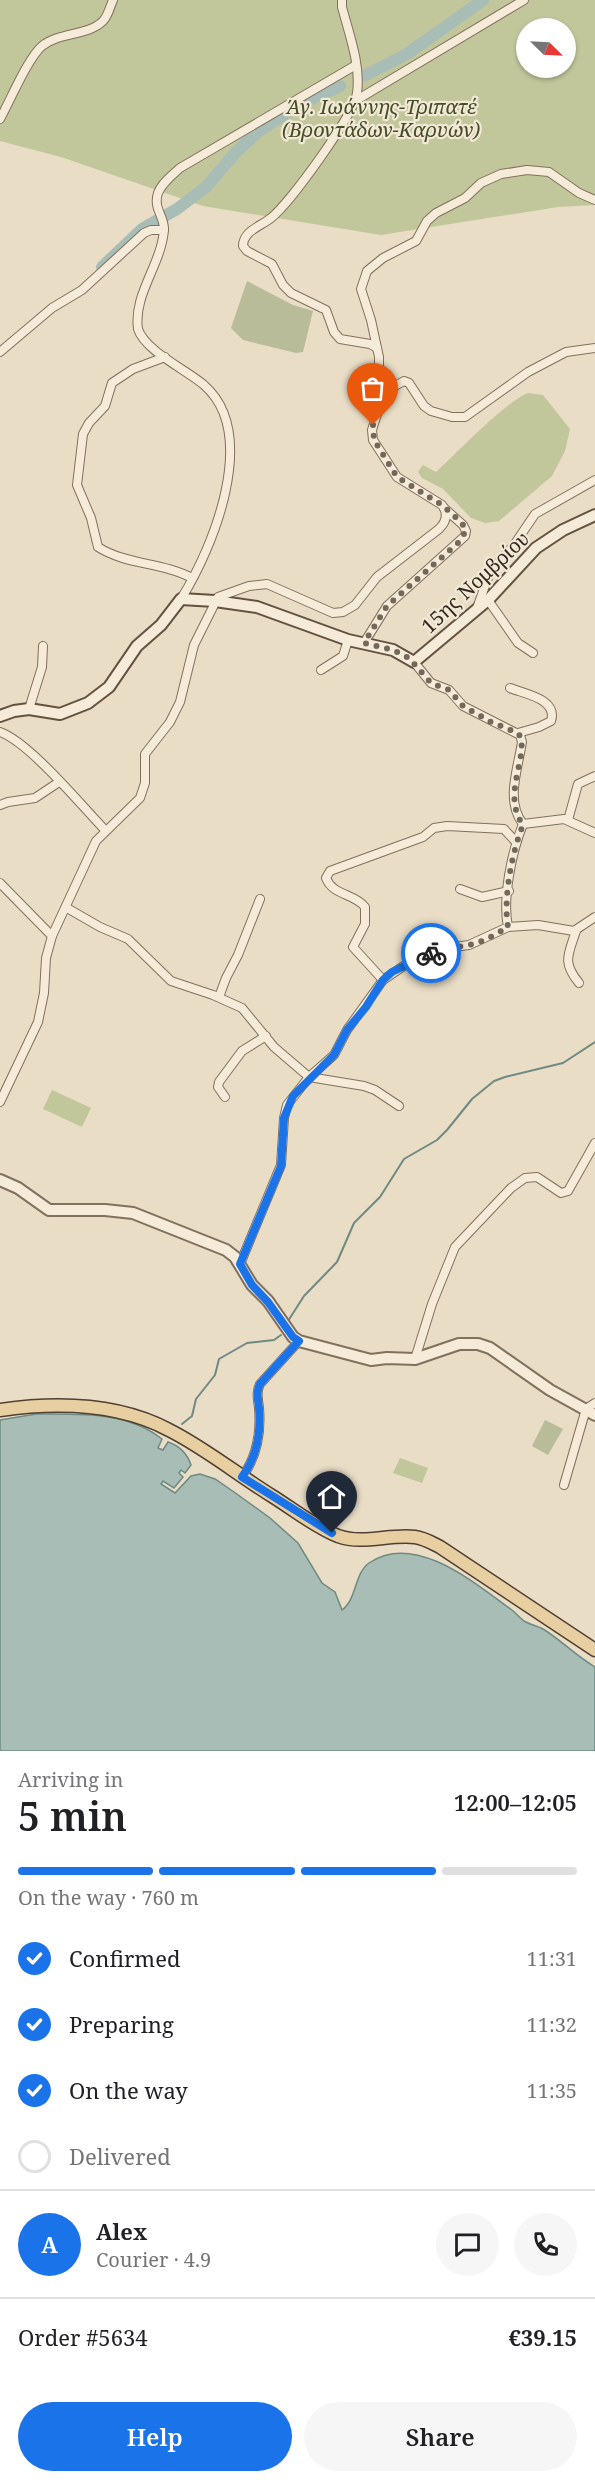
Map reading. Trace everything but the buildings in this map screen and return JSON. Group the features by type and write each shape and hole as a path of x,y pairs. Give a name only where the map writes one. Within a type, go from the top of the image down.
{"main road":[{"name":"15ης Νομβρίου","path":"414,662 488,600 540,545 595,515"},
{"path":"0,716 14,711 29,710 60,714 79,708 95,698 109,687 137,646 161,625 181,599 256,607 348,640 393,650 414,662"},
{"path":"0,1180 18,1188 52,1211 120,1211 150,1219 226,1250 236,1257 252,1285 268,1302 293,1337 299,1341 366,1360 415,1359 459,1344 482,1345 550,1390 592,1409"},
{"path":"0,1405 53,1401 92,1403 135,1411 174,1427 338,1536 358,1540 415,1537 440,1546 595,1650"},
{"path":"0,1410 52,1406 91,1407 124,1412 172,1431 339,1531 358,1535 416,1532 438,1540 595,1644"}],"street":[{"path":"0,119 33,57 41,47 99,24 106,18 113,0"},
{"path":"342,0 357,68 356,98"},
{"path":"377,348 370,344 340,339 334,332 326,310 291,293 283,285 272,264 243,246 246,235 274,216 320,158 356,98 524,0"},
{"path":"181,599 224,503 231,459 231,441 226,417 213,394 141,337 137,323 143,295 158,253 163,227 156,204 158,193 167,180 180,168 357,68"},
{"path":"377,414 370,402 379,375 377,348 371,320 360,289 367,271 383,258 416,241 427,221 436,213 465,198 481,183 493,177 526,170 549,172 579,193 595,200"},
{"path":"0,352 52,308 69,300 87,286 144,233 163,227"},
{"path":"364,643 387,606 465,536 466,531 463,525 444,508 396,474 374,440 372,430 377,414 395,386 404,381 411,385 424,406 431,411 452,417 465,417 528,372 566,352 595,348"},
{"path":"165,357 133,369 111,384 105,406 86,426 83,434 77,485 91,518 94,540 100,549 121,558 174,569 192,578"},
{"path":"477,608 490,572 514,545 535,514 595,480"},
{"path":"0,1102 38,1022 44,993 46,958 52,936 91,852 105,830 140,798 145,783 145,754 170,722 180,702 194,645 215,601 221,594 227,592 267,584 328,611 343,612 360,601 377,577 439,529 445,521 444,508"},
{"path":"488,600 518,643 533,654"},
{"path":"321,670 343,656 348,640"},
{"path":"29,710 42,667 44,646"},
{"path":"414,662 431,683 449,690 463,706 491,722 518,733 547,724 553,717 552,709 541,700 510,688"},
{"path":"0,732 19,742 105,830"},
{"path":"508,927 508,891 516,842 523,825 514,804 513,790 522,742 518,733"},
{"path":"568,820 577,786 595,776"},
{"path":"0,805 35,798 59,782"},
{"path":"523,825 561,819 595,833"},
{"path":"383,980 353,947 365,924 365,907 357,899 330,886 326,878 330,871 423,837 434,828 447,826 504,829 516,842"},
{"path":"0,884 52,936"},
{"path":"460,890 483,897 508,891"},
{"path":"219,997 260,900"},
{"path":"66,908 128,939 171,981 219,997 245,1010 274,1047 309,1077 364,1086 375,1090 399,1106"},
{"path":"579,983 569,971 567,964 576,931 595,917"},
{"path":"240,1264 281,1166 285,1110 309,1077 334,1055 347,1030 366,1007 383,980 405,965 440,949 469,945 508,927 538,926 576,931"},
{"path":"225,1097 218,1087 219,1082 242,1051 266,1036"},
{"path":"415,1359 432,1305 455,1247 511,1188 525,1178 537,1177 558,1192 568,1191 595,1143"},
{"path":"244,1475 250,1465 258,1438 257,1389 263,1378 299,1341"},
{"path":"564,1485 592,1409"}],"green space":[{"name":"Άγ. Ιωάννης-Τριπατέ (Βροντάδων-Καρυών)","path":"0,0 595,0 595,205 558,207 381,235 203,206 61,157 0,141"},
{"path":"247,281 293,305 313,311 303,352 296,353 243,340 231,328"},
{"path":"528,393 543,395 570,429 565,451 552,476 499,521 485,523 471,518 443,489 422,478 418,472 423,465 436,472 494,417"},
{"path":"52,1090 91,1108 82,1127 43,1109"},
{"path":"545,1420 563,1429 548,1455 532,1446"},
{"path":"400,1458 428,1468 422,1483 393,1473"}],"water":[{"path":"36,1414 102,1416 118,1419 133,1423 162,1439 158,1448 163,1450 168,1442 176,1446 185,1454 191,1465 185,1473 181,1470 179,1473 183,1477 174,1488 163,1481 161,1484 175,1493 191,1476 200,1474 215,1479 234,1492 270,1518 298,1543 322,1583 335,1592 342,1610 350,1600 364,1568 369,1563 387,1555 406,1553 425,1557 464,1576 524,1621 543,1629 595,1667 595,1751 0,1751 0,1420"}],"waterway":[{"path":"366,75 407,54 483,0"},
{"path":"102,267 142,229 177,209 206,187 236,152 258,132 298,105 340,86"},
{"path":"288,1321 304,1296 337,1262 354,1223 380,1197 404,1159 437,1140 472,1099 494,1081 563,1063 595,1042"},
{"path":"182,1424 192,1416 196,1399 215,1375 219,1359 247,1343 274,1340 281,1335"}],"way so far":[{"path":"373,425 374,440 397,477 442,505 462,523 466,531 465,536 458,543 387,606 364,643 393,650 409,658 431,683 449,690 468,709 518,733 522,742 513,795 514,808 523,825 515,847 508,891 508,927 479,942 447,947 431,953"}],"route":[{"path":"332,1533 242,1477 250,1465 258,1438 260,1423 257,1389 263,1378 299,1341 288,1331 265,1297 252,1285 240,1264 281,1166 287,1105 309,1077 334,1055 347,1030 366,1007 383,980 392,972 431,953"}]}
